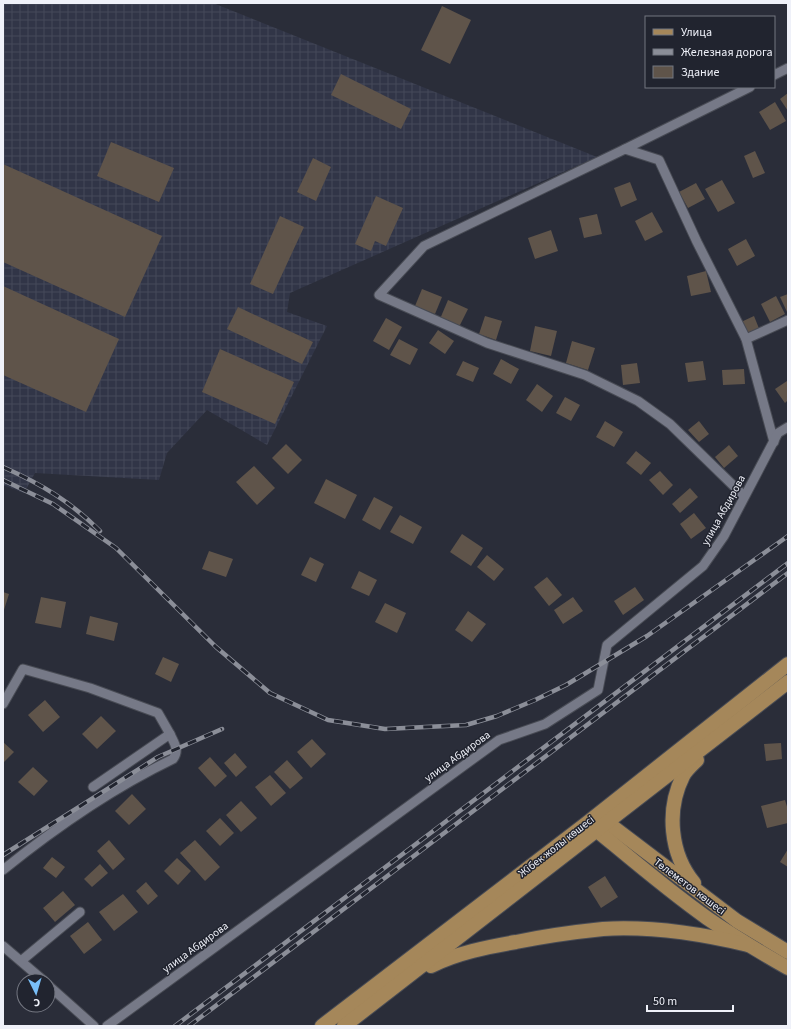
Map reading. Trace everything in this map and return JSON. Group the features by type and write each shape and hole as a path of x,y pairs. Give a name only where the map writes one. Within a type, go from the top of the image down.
{"main road":[{"name":"Жібек жолы көшесі","path":"322,1026 596,822 788,664"},
{"path":"344,1026 401,982 596,822 712,741 788,682"},
{"path":"708,900 684,871 676,850 672,826 674,799 684,775 712,741"},
{"path":"596,822 642,868 707,918 748,945 788,968"},
{"name":"Төлеметов көшесі","path":"596,822 737,921 788,952"},
{"path":"401,982 445,959 499,945 548,936 604,929 653,930 696,935 748,945"}],"street":[{"path":"775,74 788,68"},
{"path":"744,496 670,424 638,401 585,375 487,343 379,295 424,246 748,88"},
{"path":"625,149 659,160 697,242 746,339 774,442"},
{"path":"746,339 788,320"},
{"name":"улица Абдирова","path":"107,1026 499,740 545,724 598,690 607,645 703,566 724,536 778,433 788,427"},
{"path":"3,704 23,669 90,688 158,714 177,749 173,759 86,809 35,844 3,870"},
{"path":"93,787 170,734"},
{"path":"22,961 80,912"},
{"path":"3,946 35,973"},
{"path":"56,992 94,1026"}],"shaded area":[{"path":"3,3 213,3 597,157 290,293 287,312 327,326 267,445 207,410 167,453 159,480 35,473 24,493 3,485"}],"building":[{"path":"442,6 471,20 450,64 421,50"},
{"path":"341,74 411,109 401,129 331,95"},
{"path":"788,93 788,111 780,99"},
{"path":"775,102 786,121 770,130 759,112"},
{"path":"111,142 174,168 159,202 97,176"},
{"path":"755,151 765,173 753,178 744,156"},
{"path":"313,158 331,167 316,201 297,192"},
{"path":"3,164 162,236 125,317 3,262"},
{"path":"722,180 735,203 718,212 705,189"},
{"path":"630,182 637,200 621,207 614,188"},
{"path":"696,183 705,199 688,208 679,192"},
{"path":"376,196 403,208 386,246 375,241 371,251 355,244"},
{"path":"652,212 663,232 645,241 635,221"},
{"path":"597,214 602,234 584,238 579,218"},
{"path":"280,216 304,227 273,294 250,284"},
{"path":"551,230 558,251 535,259 528,238"},
{"path":"746,239 755,256 737,266 728,249"},
{"path":"706,271 711,292 691,296 687,276"},
{"path":"3,286 119,339 86,412 3,375"},
{"path":"422,289 442,297 435,314 415,306"},
{"path":"788,294 788,314 780,297"},
{"path":"776,296 785,314 770,322 761,304"},
{"path":"448,300 468,309 459,327 440,319"},
{"path":"238,307 313,342 302,364 227,329"},
{"path":"485,316 502,321 496,340 479,334"},
{"path":"754,316 760,331 747,337 741,322"},
{"path":"386,318 402,327 389,350 373,341"},
{"path":"535,326 557,331 551,356 530,351"},
{"path":"438,330 454,341 445,354 429,343"},
{"path":"399,339 418,349 410,365 390,355"},
{"path":"572,341 595,348 588,370 566,363"},
{"path":"220,349 294,382 275,424 202,392"},
{"path":"501,359 519,369 511,384 493,374"},
{"path":"463,361 479,368 473,382 456,375"},
{"path":"703,361 706,380 688,382 685,363"},
{"path":"637,363 640,383 623,385 621,365"},
{"path":"744,369 745,384 723,385 722,370"},
{"path":"787,381 788,400 785,403 775,389"},
{"path":"537,384 553,396 542,412 526,400"},
{"path":"565,397 580,405 571,421 556,413"},
{"path":"605,421 623,432 614,447 596,437"},
{"path":"699,421 709,434 699,442 688,430"},
{"path":"286,444 302,460 288,474 272,458"},
{"path":"729,445 738,456 724,468 715,457"},
{"path":"636,451 651,463 641,475 626,463"},
{"path":"254,466 275,488 257,505 236,482"},
{"path":"660,471 673,485 663,495 649,480"},
{"path":"326,479 357,495 345,519 314,503"},
{"path":"690,488 698,497 680,513 672,504"},
{"path":"374,497 393,507 380,530 362,520"},
{"path":"694,513 706,528 691,539 680,524"},
{"path":"400,515 422,527 413,544 390,532"},
{"path":"462,534 483,548 471,566 450,552"},
{"path":"209,551 233,559 226,577 202,569"},
{"path":"487,555 504,569 494,581 477,567"},
{"path":"310,557 324,564 316,582 301,575"},
{"path":"359,571 377,580 369,596 351,588"},
{"path":"547,577 562,595 549,606 534,587"},
{"path":"635,587 644,600 623,615 614,601"},
{"path":"3,592 9,594 3,613"},
{"path":"41,597 66,602 61,628 35,623"},
{"path":"573,597 583,611 563,624 554,610"},
{"path":"385,603 406,613 397,633 375,622"},
{"path":"468,611 486,624 472,642 455,630"},
{"path":"90,616 118,623 114,641 86,634"},
{"path":"163,657 179,664 171,682 155,674"},
{"path":"45,700 60,717 43,732 28,715"},
{"path":"101,716 116,731 97,749 82,734"},
{"path":"312,739 326,754 311,768 297,752"},
{"path":"3,742 14,752 3,763"},
{"path":"781,743 782,759 766,761 764,744"},
{"path":"235,753 247,767 236,777 224,763"},
{"path":"210,757 227,776 215,787 198,768"},
{"path":"287,760 303,778 290,789 274,772"},
{"path":"33,767 48,781 34,796 18,782"},
{"path":"270,775 286,793 271,806 255,787"},
{"path":"132,794 146,809 129,825 115,811"},
{"path":"785,800 788,810 788,823 767,828 761,806"},
{"path":"241,801 257,818 241,832 226,815"},
{"path":"220,818 234,833 220,846 206,831"},
{"path":"109,840 125,859 113,870 97,851"},
{"path":"195,840 220,867 205,881 180,853"},
{"path":"788,849 788,867 780,862"},
{"path":"52,857 65,867 56,878 43,868"},
{"path":"177,858 191,871 178,885 164,871"},
{"path":"100,864 108,873 92,887 84,879"},
{"path":"605,876 618,897 601,908 588,887"},
{"path":"146,882 158,896 148,905 136,891"},
{"path":"63,891 75,905 55,922 43,908"},
{"path":"123,894 138,912 114,931 99,912"},
{"path":"88,922 102,940 84,954 70,936"}],"railway":[{"path":"3,467 54,494 78,511 100,531"},
{"path":"3,480 53,504 116,548 216,647 270,693 328,720 385,729 466,725 497,716 535,700 566,685 647,636 788,536"},
{"path":"175,1026 788,563"},
{"path":"189,1026 788,573"},
{"path":"3,855 158,757 222,729"}]}
